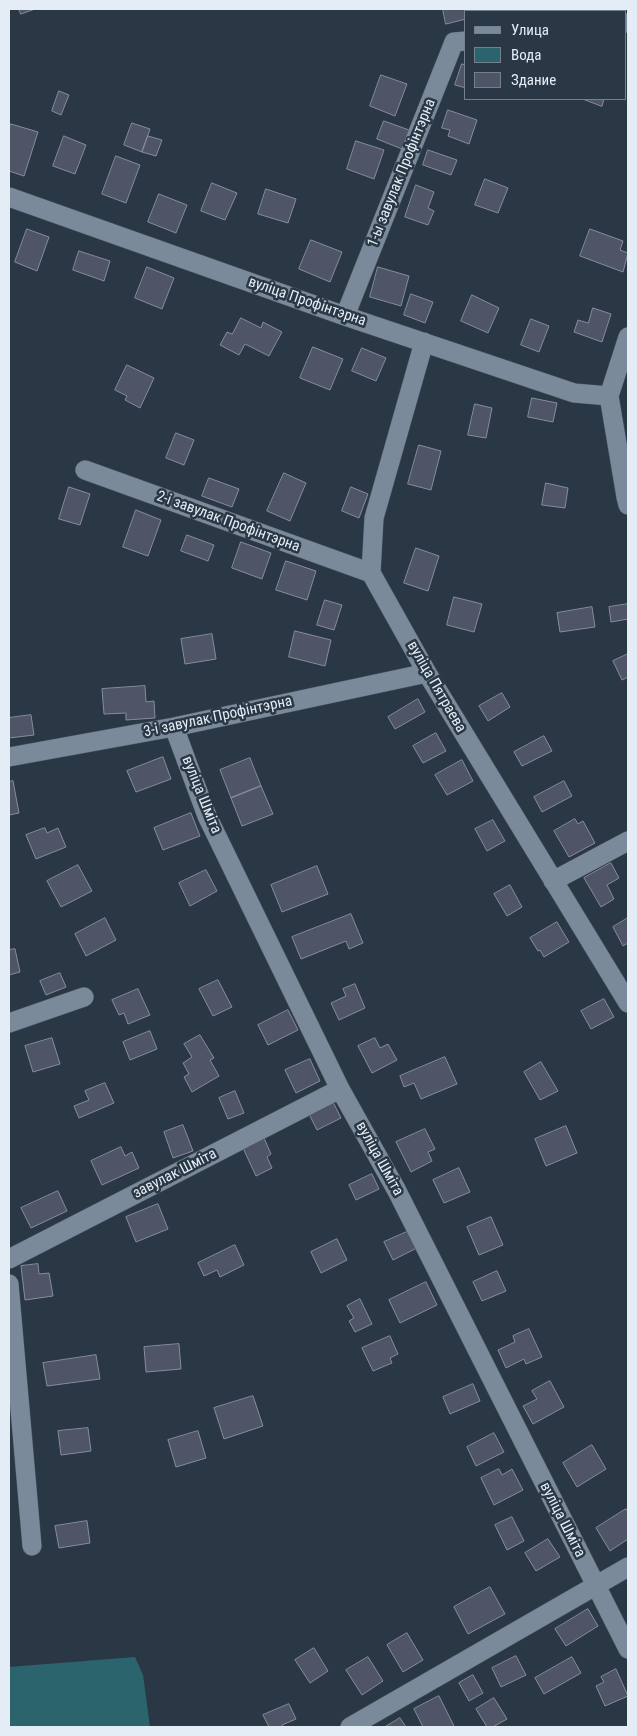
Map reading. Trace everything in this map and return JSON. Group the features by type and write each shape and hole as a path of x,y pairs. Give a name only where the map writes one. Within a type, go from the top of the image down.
{"street":[{"name":"1-ы завулак Профінтэрна","path":"345,316 454,42 464,41"},
{"name":"вуліца Профінтэрна","path":"9,197 345,316 574,393 609,396"},
{"path":"628,337 609,396 628,505"},
{"path":"371,573 374,518 424,342"},
{"name":"2-і завулак Профінтэрна","path":"86,470 371,573"},
{"name":"вуліца Пятраева","path":"371,573 427,673 628,1003"},
{"name":"3-і завулак Профінтэрна","path":"9,757 174,727 427,673"},
{"name":"вуліца Шміта","path":"174,727 207,816 340,1089 397,1191 628,1649"},
{"path":"553,881 628,841"},
{"path":"9,1023 84,997"},
{"name":"завулак Шміта","path":"9,1259 340,1089"},
{"path":"9,1284 32,1546"},
{"path":"350,1727 628,1567"}],"water":[{"path":"135,1657 143,1675 150,1727 9,1727 9,1667"}],"building":[{"path":"19,9 35,9 21,14"},
{"path":"443,9 468,9 464,10 464,20 446,24"},
{"path":"462,64 464,64 464,87 455,85"},
{"path":"381,75 407,84 395,116 370,106"},
{"path":"59,91 69,95 61,115 52,111"},
{"path":"586,100 604,100 602,106"},
{"path":"448,110 477,120 469,144 448,136 450,130 442,128"},
{"path":"384,121 409,130 402,149 377,139"},
{"path":"132,123 150,129 142,152 124,145"},
{"path":"11,124 38,132 24,176 9,171 9,129"},
{"path":"64,136 86,145 75,174 53,166"},
{"path":"148,136 162,140 156,156 142,152"},
{"path":"356,141 384,150 374,179 347,169"},
{"path":"428,150 457,160 451,175 423,165"},
{"path":"116,156 140,165 126,203 102,194"},
{"path":"485,179 508,188 498,213 475,205"},
{"path":"212,183 237,193 225,220 201,211"},
{"path":"416,185 434,192 428,208 434,211 428,225 405,217"},
{"path":"266,189 296,199 288,223 258,214"},
{"path":"159,194 187,205 176,233 148,222"},
{"path":"27,229 49,237 37,271 15,262"},
{"path":"590,229 623,241 620,250 628,253 623,272 580,256"},
{"path":"311,240 342,252 330,282 299,269"},
{"path":"79,251 110,261 104,281 73,270"},
{"path":"147,267 174,278 162,309 135,298"},
{"path":"378,267 409,276 401,306 370,297"},
{"path":"411,294 433,302 425,323 404,315"},
{"path":"472,295 499,308 488,333 461,321"},
{"path":"593,308 611,314 602,342 574,332 578,320 588,323"},
{"path":"241,318 261,328 263,322 282,332 269,356 245,344 239,355 220,345 227,332 232,334"},
{"path":"531,319 549,326 539,352 521,345"},
{"path":"313,347 343,359 330,390 300,378"},
{"path":"362,348 386,358 376,381 352,371"},
{"path":"127,365 154,378 140,408 125,400 127,396 115,390"},
{"path":"532,398 557,403 553,422 528,417"},
{"path":"475,404 492,408 486,438 468,435"},
{"path":"176,433 194,440 184,465 166,458"},
{"path":"419,445 441,451 431,490 408,484"},
{"path":"284,473 306,483 290,521 267,511"},
{"path":"209,478 239,489 232,507 202,496"},
{"path":"546,483 568,488 565,508 542,505"},
{"path":"69,487 90,494 80,525 59,519"},
{"path":"351,487 368,494 359,518 342,511"},
{"path":"136,510 161,520 148,556 123,547"},
{"path":"187,535 214,545 208,561 181,551"},
{"path":"241,542 271,553 262,579 232,568"},
{"path":"416,548 439,556 428,591 404,583"},
{"path":"286,561 316,571 307,600 276,590"},
{"path":"454,597 482,604 474,632 447,625"},
{"path":"325,600 342,605 334,630 317,625"},
{"path":"628,604 628,619 611,622 609,607"},
{"path":"592,607 595,627 560,632 557,613"},
{"path":"295,631 331,640 325,666 289,657"},
{"path":"212,634 216,659 185,664 181,639"},
{"path":"628,654 628,677 622,680 613,661"},
{"path":"145,686 146,702 154,701 155,718 126,720 126,713 104,714 102,689"},
{"path":"502,693 510,707 488,721 479,706"},
{"path":"418,699 425,712 395,729 388,717"},
{"path":"31,715 34,735 9,738 9,718"},
{"path":"436,733 446,751 423,763 413,746"},
{"path":"544,736 552,751 522,766 514,752"},
{"path":"163,757 171,779 136,792 127,771"},
{"path":"250,758 261,786 231,798 220,770"},
{"path":"462,760 473,781 447,795 435,775"},
{"path":"13,781 19,813 9,815 9,782"},
{"path":"564,781 572,796 542,812 534,797"},
{"path":"261,786 273,814 242,826 231,798"},
{"path":"191,813 200,836 163,850 154,828"},
{"path":"575,819 578,824 583,821 595,843 569,857 554,831"},
{"path":"493,820 505,841 487,851 475,829"},
{"path":"45,828 47,833 58,828 66,847 36,859 26,835"},
{"path":"611,863 619,878 607,885 614,899 601,907 584,878"},
{"path":"78,865 92,891 61,907 47,881"},
{"path":"317,866 328,894 282,912 271,885"},
{"path":"206,870 217,891 190,906 179,883"},
{"path":"510,885 522,907 507,916 494,894"},
{"path":"351,914 363,943 349,949 346,941 301,959 292,937"},
{"path":"105,918 116,940 86,956 75,934"},
{"path":"628,918 628,943 623,946 613,927"},
{"path":"557,922 569,942 544,957 530,938"},
{"path":"15,949 20,972 9,975 9,950"},
{"path":"60,973 66,987 46,995 40,981"},
{"path":"218,980 232,1007 213,1016 199,989"},
{"path":"355,984 365,1008 339,1020 331,1003 346,996 343,989"},
{"path":"138,989 150,1015 128,1024 124,1013 119,1015 112,1000"},
{"path":"604,999 614,1017 591,1029 581,1011"},
{"path":"288,1010 298,1030 268,1045 258,1025"},
{"path":"150,1031 157,1049 130,1060 123,1042"},
{"path":"200,1035 214,1058 210,1060 219,1076 192,1092 184,1077 189,1074 183,1063 192,1057 184,1044"},
{"path":"52,1038 60,1064 33,1072 25,1046"},
{"path":"375,1038 380,1048 388,1044 397,1060 372,1073 358,1046"},
{"path":"445,1057 457,1084 421,1099 414,1083 404,1087 400,1076"},
{"path":"310,1059 320,1081 296,1093 285,1070"},
{"path":"541,1062 558,1091 540,1100 524,1072"},
{"path":"105,1083 114,1103 79,1118 74,1106 89,1100 85,1091"},
{"path":"235,1091 244,1113 228,1119 219,1098"},
{"path":"333,1102 341,1118 317,1130 309,1114"},
{"path":"183,1125 193,1151 173,1158 164,1132"},
{"path":"566,1126 577,1153 546,1166 535,1139"},
{"path":"425,1129 435,1149 428,1152 432,1161 411,1172 396,1142"},
{"path":"264,1138 271,1154 267,1157 272,1168 256,1176 243,1148"},
{"path":"121,1147 125,1156 132,1152 139,1168 102,1185 91,1161"},
{"path":"459,1168 470,1192 444,1203 433,1180"},
{"path":"372,1174 379,1189 356,1200 349,1185"},
{"path":"58,1191 67,1211 31,1228 21,1208"},
{"path":"158,1204 168,1229 136,1242 126,1217"},
{"path":"491,1217 503,1245 479,1255 467,1227"},
{"path":"409,1231 417,1248 393,1260 384,1242"},
{"path":"337,1239 347,1260 321,1273 311,1252"},
{"path":"235,1245 244,1265 220,1277 217,1270 204,1276 198,1263"},
{"path":"38,1264 39,1274 49,1273 53,1296 25,1300 21,1266"},
{"path":"497,1271 506,1291 482,1301 473,1282"},
{"path":"426,1282 437,1305 400,1323 389,1300"},
{"path":"360,1299 372,1324 355,1332 349,1321 354,1318 347,1306"},
{"path":"529,1329 542,1357 526,1364 524,1359 506,1368 498,1350 515,1342 513,1336"},
{"path":"390,1336 398,1354 390,1358 392,1363 373,1371 362,1348"},
{"path":"179,1344 181,1369 146,1372 144,1347"},
{"path":"96,1355 100,1379 47,1386 43,1363"},
{"path":"550,1381 564,1407 533,1424 523,1406 537,1399 532,1391"},
{"path":"473,1384 480,1401 450,1414 443,1397"},
{"path":"253,1396 263,1426 224,1439 214,1408"},
{"path":"88,1428 91,1451 61,1455 58,1431"},
{"path":"198,1431 206,1458 176,1467 168,1440"},
{"path":"494,1433 504,1452 476,1466 467,1447"},
{"path":"592,1445 606,1469 577,1487 563,1463"},
{"path":"499,1469 502,1475 512,1469 523,1490 494,1505 481,1478"},
{"path":"626,1509 628,1512 628,1539 610,1551 596,1528"},
{"path":"512,1517 524,1541 507,1550 495,1525"},
{"path":"87,1521 90,1543 59,1548 55,1526"},
{"path":"548,1539 560,1557 536,1571 525,1553"},
{"path":"490,1587 505,1614 468,1634 454,1607"},
{"path":"588,1609 598,1626 566,1646 555,1629"},
{"path":"407,1633 423,1660 403,1672 387,1645"},
{"path":"314,1648 328,1671 310,1683 295,1660"},
{"path":"516,1656 526,1675 501,1687 492,1668"},
{"path":"368,1657 383,1681 362,1695 346,1670"},
{"path":"572,1657 581,1673 544,1694 535,1678"},
{"path":"616,1669 628,1696 605,1706 596,1686 604,1682 601,1677"},
{"path":"473,1675 483,1693 469,1701 459,1683"},
{"path":"439,1696 454,1726 423,1727 414,1709"},
{"path":"494,1698 507,1719 493,1727 487,1727 476,1709"},
{"path":"289,1704 296,1719 282,1725 283,1727 269,1727 263,1715"},
{"path":"400,1718 406,1727 385,1727"}]}
